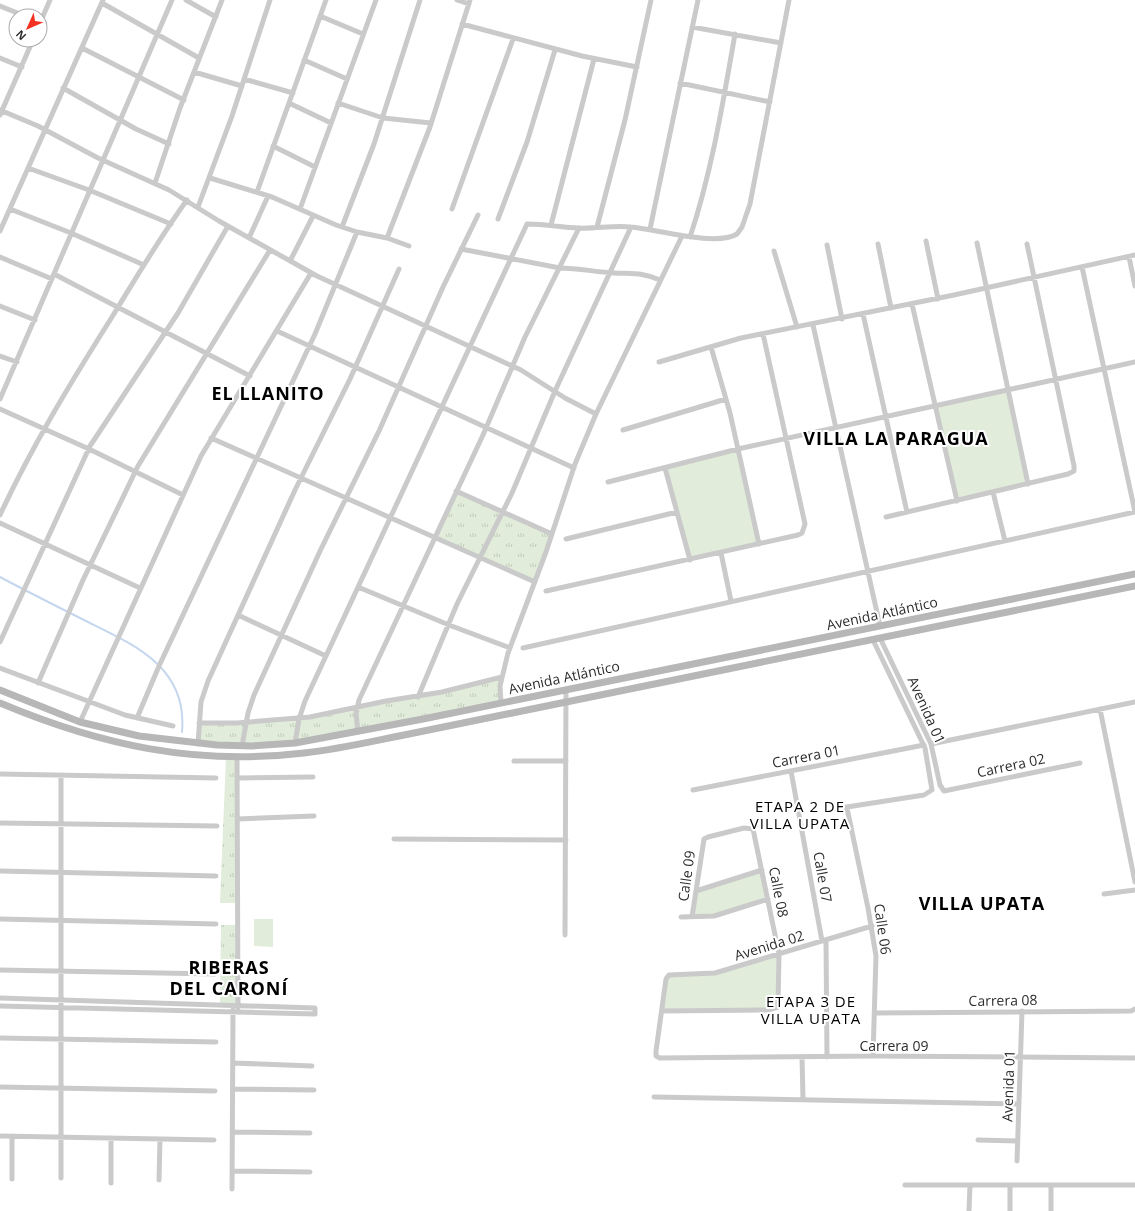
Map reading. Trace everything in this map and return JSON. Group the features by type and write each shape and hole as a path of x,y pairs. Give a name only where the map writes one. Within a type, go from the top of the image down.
{"street":[{"path":"0,399 35,320 137,77 172,0"},
{"path":"186,0 216,17"},
{"path":"156,183 199,58 222,0"},
{"path":"198,207 210,178 242,86 270,0"},
{"path":"257,192 326,0"},
{"path":"300,209 376,0"},
{"path":"342,227 383,118 420,0"},
{"path":"387,238 431,123 470,2 457,0"},
{"path":"597,227 625,120 651,0"},
{"path":"650,229 698,0"},
{"path":"296,742 299,718 326,656 526,224 579,228 631,227 650,229 690,237 718,238 733,236 742,227 750,204 789,0"},
{"path":"0,231 102,1 156,35 199,58"},
{"path":"320,16 363,34"},
{"path":"462,24 555,50 637,67"},
{"path":"692,26 781,43"},
{"path":"690,237 705,188 725,92 735,34"},
{"path":"452,209 513,39"},
{"path":"30,48 1,112 45,129 102,160 156,183 187,200 228,226 336,286 513,366 533,376 555,391 596,414"},
{"path":"82,48 184,100"},
{"path":"498,219 527,142 555,50"},
{"path":"0,58 22,66"},
{"path":"551,225 594,59"},
{"path":"304,60 347,79"},
{"path":"194,72 242,86"},
{"path":"244,79 292,93"},
{"path":"680,82 770,102"},
{"path":"64,88 119,120 169,144"},
{"path":"289,103 331,123"},
{"path":"338,103 383,118 431,123"},
{"path":"273,146 315,167"},
{"path":"28,168 89,190 171,224"},
{"path":"210,178 268,196 342,227 357,232 387,238 410,246"},
{"path":"249,238 268,196"},
{"path":"0,515 44,428 118,306 187,200"},
{"path":"10,209 71,233 144,266"},
{"path":"242,746 250,704 345,499 399,388 461,249 478,215"},
{"path":"290,261 313,216"},
{"path":"0,642 89,449 166,332 228,226"},
{"path":"418,697 479,557 502,512 608,272 631,227"},
{"path":"358,732 356,707 486,428 539,308 579,228"},
{"path":"137,718 309,347 336,286 357,232"},
{"path":"501,703 499,692 510,648 535,582 574,468 596,414 682,236"},
{"path":"926,241 938,299"},
{"path":"878,244 891,308"},
{"path":"977,244 1007,391 1028,484"},
{"path":"886,517 1068,474 1074,469 1057,380 1027,244"},
{"path":"827,245 842,318"},
{"path":"461,249 560,268 639,273 660,280"},
{"path":"38,683 90,565 136,471 270,250"},
{"path":"774,251 797,327"},
{"path":"659,362 763,334 938,299 1135,255"},
{"path":"0,257 53,276 118,306 250,376"},
{"path":"1129,257 1135,286"},
{"path":"523,648 1135,512 1082,267"},
{"path":"198,744 199,710 203,693 301,478 355,368 399,269"},
{"path":"80,722 140,588 211,438 312,273"},
{"path":"912,304 957,501"},
{"path":"0,306 35,320"},
{"path":"863,314 907,512"},
{"path":"813,325 880,626"},
{"path":"277,331 574,468"},
{"path":"546,591 721,553 802,533 805,528 787,439 763,334"},
{"path":"711,347 726,399 759,544"},
{"path":"0,356 17,362"},
{"path":"608,482 738,449 836,429 1135,362"},
{"path":"623,430 726,399"},
{"path":"0,409 136,471 183,495"},
{"path":"211,438 345,499 435,537 535,582"},
{"path":"665,468 690,560"},
{"path":"456,491 552,534"},
{"path":"994,492 1005,541"},
{"path":"566,539 677,512"},
{"path":"0,523 140,588"},
{"path":"721,553 731,601"},
{"name":"Avenida Atlántico","path":"0,690 80,722 138,736 198,744 242,746 296,742 358,732 1135,574"},
{"name":"Avenida Atlántico","path":"0,703 55,725 108,741 170,752 237,757 283,755 318,751 567,702 1135,586"},
{"path":"358,587 449,625 510,648"},
{"path":"238,615 326,656"},
{"name":"Avenida 01","path":"876,639 931,744 940,785 944,791 948,790"},
{"name":"Avenida 01","path":"846,808 928,794 932,787 924,745 876,639"},
{"path":"0,668 88,702 137,718 173,726"},
{"path":"199,723 246,722 299,718 386,700 418,697 502,677"},
{"path":"565,935 566,690"},
{"path":"931,744 1135,702"},
{"path":"1100,709 1135,882"},
{"name":"Carrera 01","path":"693,790 924,745"},
{"path":"232,1189 233,1063 236,1009 238,819 237,757"},
{"path":"514,761 566,761"},
{"name":"Carrera 02","path":"948,790 1080,763"},
{"name":"Calle 07","path":"791,771 824,941 827,1057"},
{"path":"0,774 216,778"},
{"path":"61,776 61,1178"},
{"path":"238,778 313,777"},
{"path":"834,809 846,808"},
{"name":"Calle 06","path":"846,808 872,926 876,956 873,1056"},
{"path":"238,819 314,816"},
{"path":"0,823 217,826"},
{"name":"Calle 08","path":"662,1011 775,1009 779,1004 779,954 754,831 751,828 715,835 704,839"},
{"path":"394,839 566,840"},
{"name":"Calle 09","path":"692,917 704,839"},
{"path":"696,891 762,870"},
{"path":"0,871 216,876"},
{"path":"1104,894 1135,890"},
{"path":"681,917 714,916 768,899"},
{"path":"0,919 216,924"},
{"name":"Avenida 02","path":"662,1011 666,979 672,974 715,973 872,926"},
{"path":"0,970 215,974"},
{"path":"0,998 62,999 236,1009 315,1014 315,1008 236,1009 0,1006"},
{"name":"Carrera 08","path":"875,1013 1133,1010"},
{"name":"Carrera 09","path":"662,1011 656,1054 660,1058 873,1056 1135,1058"},
{"name":"Avenida 01","path":"1017,1161 1022,1011"},
{"path":"0,1038 216,1042"},
{"path":"802,1057 803,1099"},
{"path":"233,1063 312,1066"},
{"path":"0,1087 215,1091"},
{"path":"233,1089 314,1090"},
{"path":"654,1097 1019,1104"},
{"path":"232,1132 310,1133"},
{"path":"0,1136 214,1140"},
{"path":"12,1136 12,1179"},
{"path":"111,1138 111,1183"},
{"path":"159,1180 160,1139"},
{"path":"978,1140 1018,1141"},
{"path":"232,1171 310,1172"},
{"path":"905,1185 1135,1185"},
{"path":"969,1211 970,1185"},
{"path":"1010,1185 1010,1211"},
{"path":"1051,1185 1051,1211"}],"green space":[{"path":"1007,391 1028,484 957,501 935,407"},
{"path":"738,449 759,544 690,560 665,468"},
{"path":"456,491 552,534 535,582 435,537"},
{"path":"502,677 501,703 295,743 198,744 199,723 292,719 414,697"},
{"path":"226,757 237,757 239,903 220,903"},
{"path":"762,870 768,899 723,914 692,917 696,891"},
{"path":"254,919 273,919 273,947 254,946"},
{"path":"221,925 239,925 238,1005 220,1004"},
{"path":"779,954 777,1008 662,1011 667,977 709,974"}],"waterway":[{"path":"0,577 120,638 153,660 166,674 176,690 181,709 182,732"}],"district":[{"name":"EL LLANITO","path":"268,393"},
{"name":"VILLA LA PARAGUA","path":"896,438"},
{"name":"ETAPA 2 DE VILLA UPATA","path":"800,814"},
{"name":"VILLA UPATA","path":"982,903"},
{"name":"RIBERAS DEL CARONÍ","path":"229,977"},
{"name":"ETAPA 3 DE VILLA UPATA","path":"811,1010"}]}
